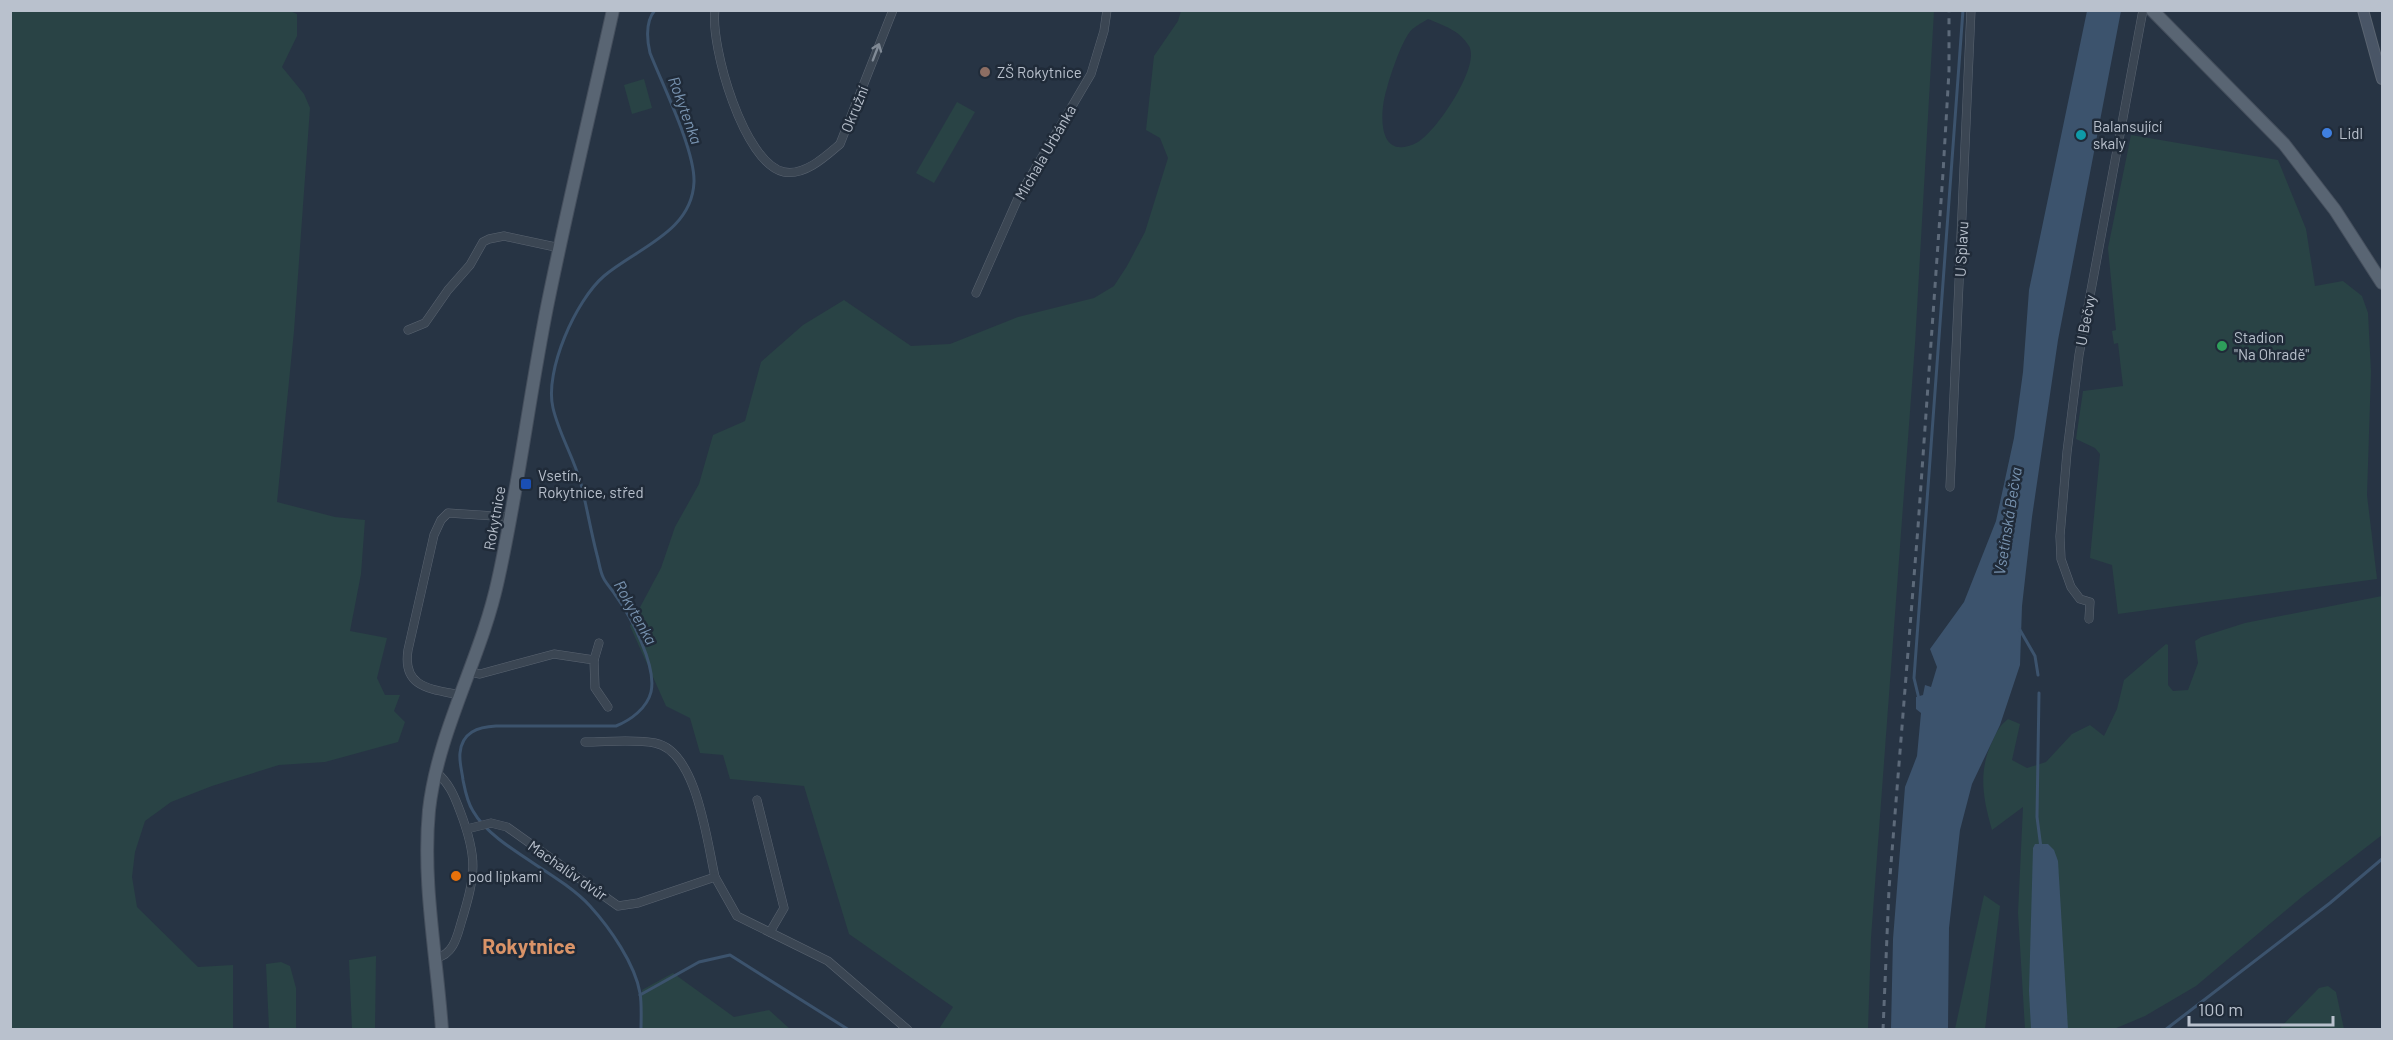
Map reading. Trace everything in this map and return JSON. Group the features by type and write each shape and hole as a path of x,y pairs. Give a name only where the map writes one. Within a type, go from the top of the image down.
{"main road":[{"name":"Rokytnice","path":"442,1029 428,854 429,810 446,735 491,609 510,517 541,341 613,10"},
{"path":"2152,10 2284,144 2335,210 2382,283"}],"street":[{"name":"Okružní","path":"715,10 717,41 740,122 761,157 784,172 802,170 824,159 840,144 893,10"},
{"name":"Michala Urbánka","path":"976,293 1019,196 1091,74 1104,31 1107,10"},
{"name":"U Splavu","path":"1950,487 1971,10"},
{"name":"U Bečvy","path":"2090,619 2090,602 2080,599 2076,594 2067,579 2061,560 2060,536 2067,452 2084,327 2143,10"},
{"path":"2363,10 2382,79"},
{"path":"408,330 425,323 448,290 470,265 483,243 489,239 504,236 560,248"},
{"path":"460,695 421,685 414,681 407,668 408,650 434,536 441,520 448,513 510,517"},
{"path":"599,643 594,660 595,688 608,707"},
{"path":"469,672 480,674 554,654 594,660"},
{"path":"585,742 656,743 675,753 683,764 696,795 715,877 737,916 828,961 908,1029"},
{"path":"436,772 450,786 467,829 474,861 471,890 454,944 447,954 436,958"},
{"path":"757,800 784,908 770,932"},
{"name":"Machalův dvůr","path":"467,829 491,823 507,827 618,906 638,903 715,877"}],"green space":[{"path":"11,11 290,11 297,14 297,36 282,67 304,94 310,108 294,331 277,502 335,517 365,520 361,574 350,631 387,638 377,678 385,695 400,695 394,711 405,722 398,742 325,762 279,765 212,786 171,802 145,821 135,852 132,877 137,907 198,967 233,965 233,1029 11,1029"},
{"path":"1181,11 1934,11 1915,344 1871,938 1868,1029 939,1029 953,1007 849,934 804,786 730,779 723,755 700,753 690,718 666,706 630,626 661,568 675,527 699,484 713,435 745,421 761,362 803,325 844,300 911,346 950,344 1018,317 1094,298 1114,286 1145,232 1168,158 1160,138 1146,130 1154,56 1178,21","holes":["1428,19 1461,36 1469,46 1471,55 1469,68 1455,98 1426,136 1405,147 1395,146 1388,141 1384,132 1382,121 1384,98 1396,59 1406,38 1415,27"]},
{"path":"644,79 652,108 632,114 624,85"},
{"path":"957,102 975,112 934,183 916,173"},
{"path":"2131,135 2278,160 2306,229 2315,286 2343,281 2362,296 2368,313 2371,372 2367,495 2377,579 2118,614 2112,565 2090,558 2100,454 2095,448 2076,439 2083,391 2123,386 2118,343 2114,344 2112,331 2116,330 2108,248"},
{"path":"2382,596 2382,835 2303,896 2196,986 2145,1016 2114,1029 2025,1029 2018,913 2023,807 1992,830 1983,786 1988,753 2000,727 2008,719 2020,724 2012,760 2027,768 2046,762 2072,734 2090,725 2104,736 2117,709 2124,680 2166,644 2168,645 2168,685 2173,691 2188,690 2198,663 2195,641 2201,637 2245,623"},
{"path":"1984,895 2000,906 1985,1029 1955,1029"},
{"path":"376,956 375,1029 352,1029 349,960"},
{"path":"281,962 290,966 296,988 296,1029 269,1029 266,964"},
{"path":"673,973 734,1017 769,1010 790,1029 641,1029 642,990"},
{"path":"2328,986 2336,992 2344,1029 2279,1029 2319,988"}],"water":[{"name":"Vsetínská Bečva","path":"2087,11 2121,11 2058,340 2032,517 2022,606 2020,665 2000,725 1972,784 1960,830 1949,928 1948,1029 1891,1029 1893,939 1905,787 1917,756 1921,713 1916,709 1916,697 1923,695 1925,685 1931,687 1937,667 1930,649 1964,602 1996,521 2014,438 2023,372 2029,290"},
{"path":"2035,844 2048,844 2054,850 2058,861 2068,1029 2031,1029 2029,991 2033,848"}],"waterway":[{"name":"Rokytenka","path":"641,1030 641,1002 637,982 633,970 606,925 577,894 511,848 482,824 468,800 460,756 464,740 477,729 496,726 616,726 638,713 651,692 652,681 647,656 629,616 601,572 581,484 556,418 551,393 553,375 565,337 573,319 593,287 617,266 661,237 684,214 691,199 694,182 689,153 649,48 648,25 655,10"},
{"path":"1919,699 1914,678 1963,10"},
{"path":"2020,630 2035,656 2038,675"},
{"path":"2039,693 2037,817 2041,848"},
{"path":"2165,1030 2330,903 2382,859"},
{"path":"640,995 699,962 730,955 849,1030"}],"railway":[{"path":"1883,1030 1889,889 1943,173 1949,71 1949,10"}],"place":[{"name":"ZŠ Rokytnice","path":"985,72"},
{"name":"Lidl","path":"2327,133"},
{"name":"Balansující skaly","path":"2081,135"},
{"name":"Stadion \"Na Ohradě\"","path":"2222,346"},
{"name":"Vsetín, Rokytnice, střed","path":"526,484"},
{"name":"pod lipkami","path":"456,876"}],"district":[{"name":"Rokytnice","path":"529,945"}]}
